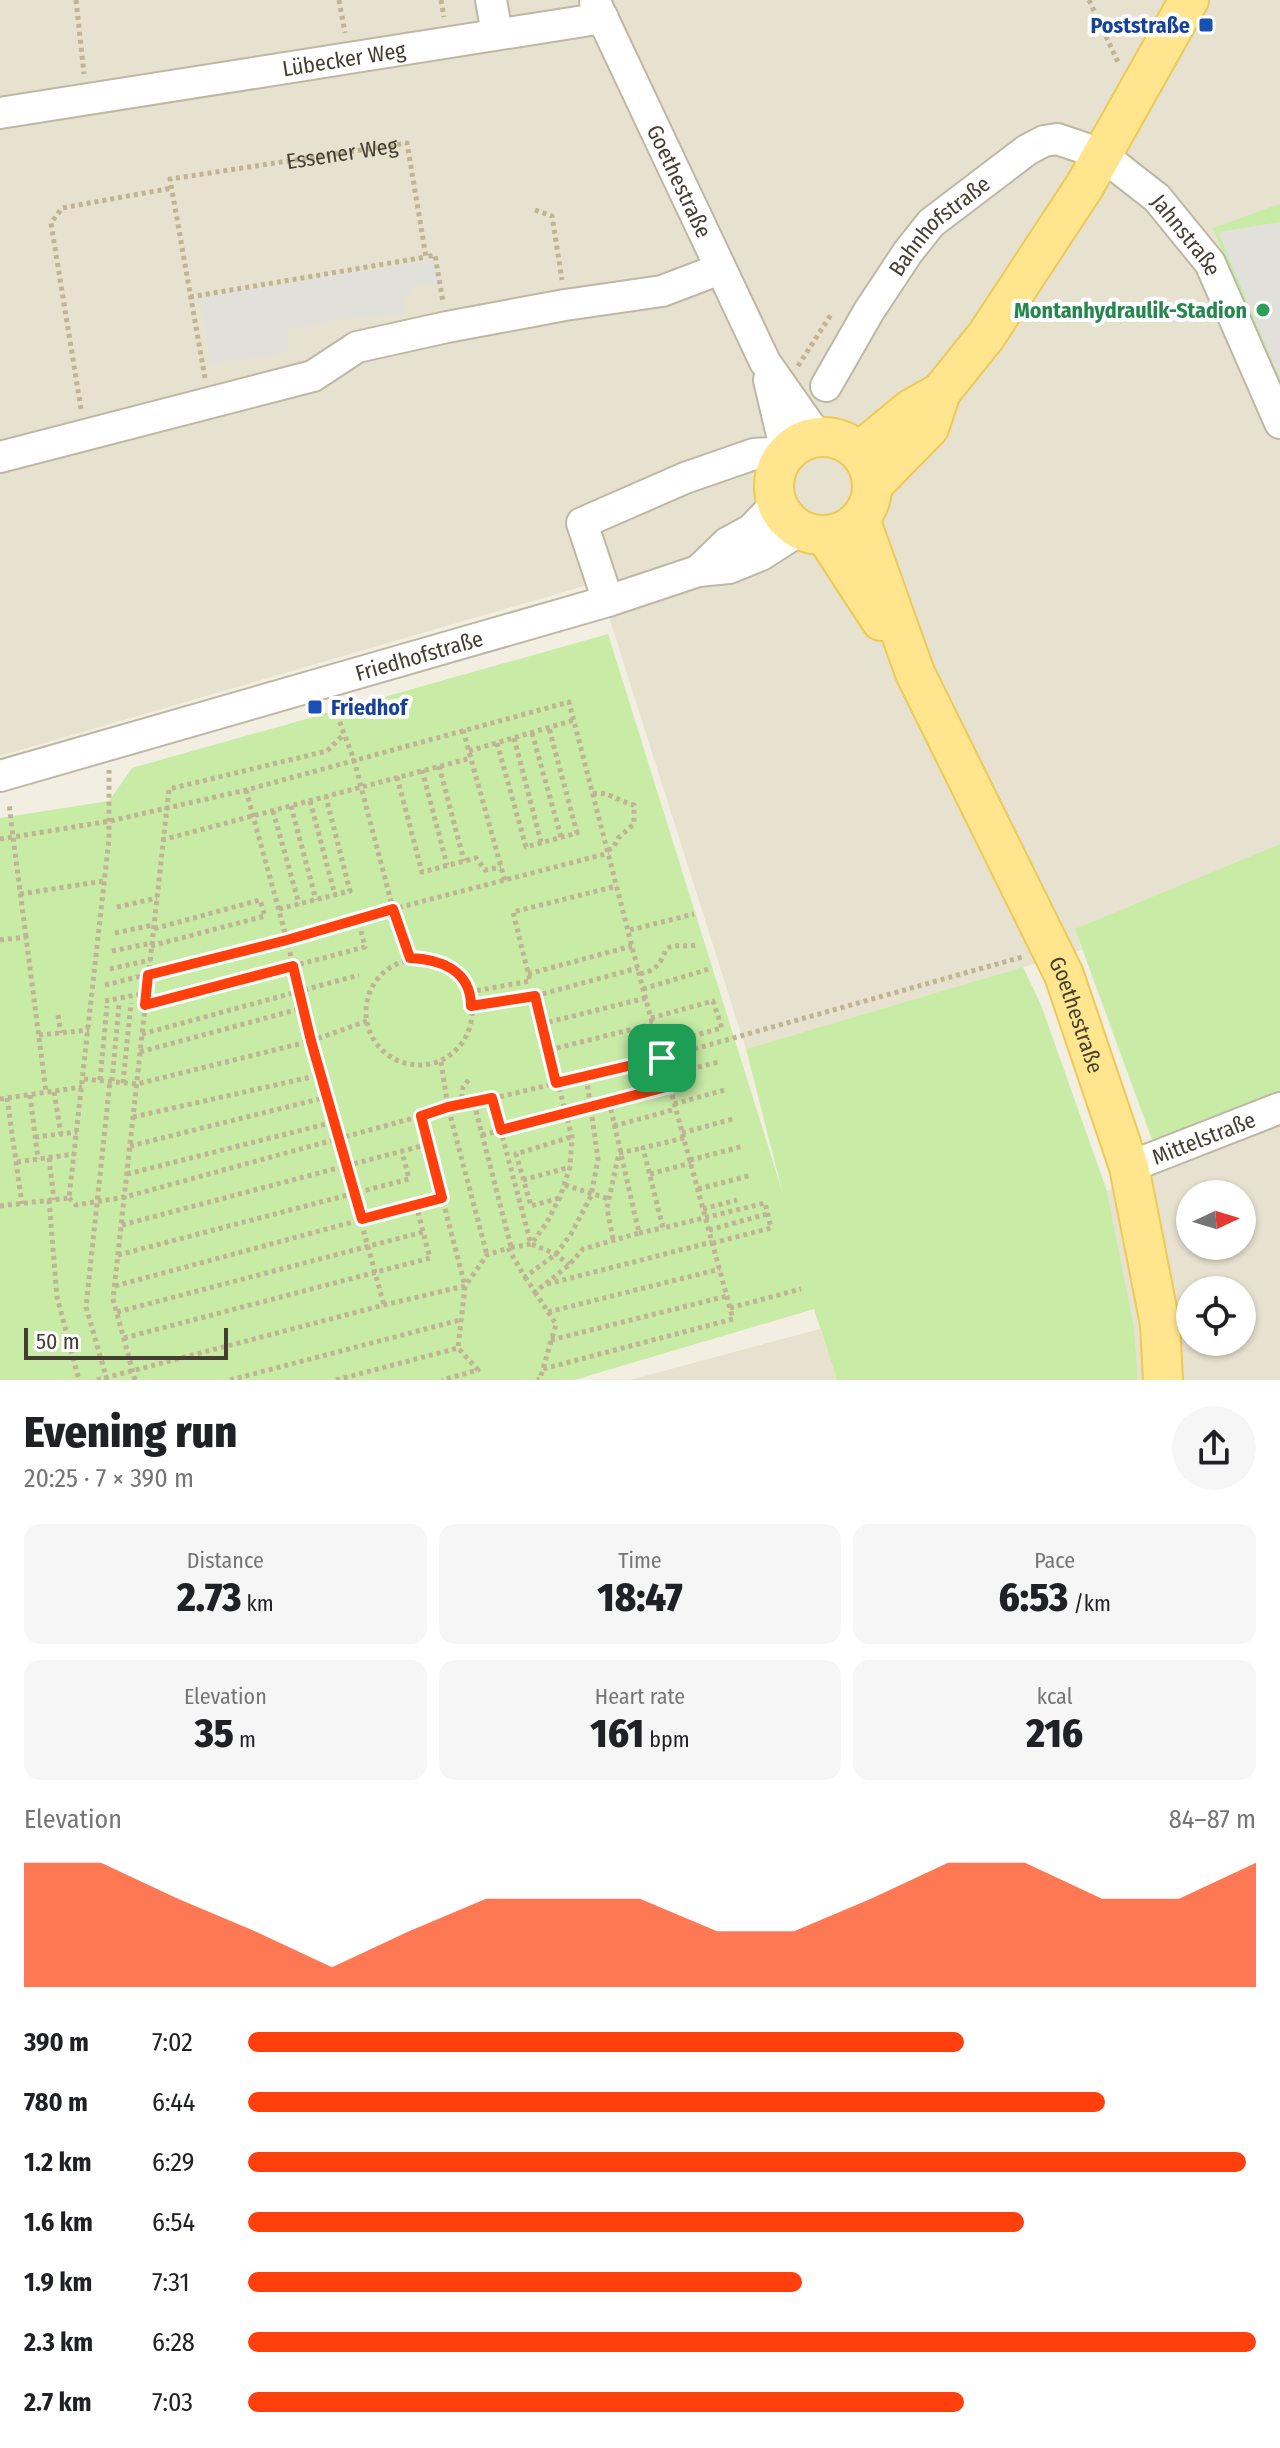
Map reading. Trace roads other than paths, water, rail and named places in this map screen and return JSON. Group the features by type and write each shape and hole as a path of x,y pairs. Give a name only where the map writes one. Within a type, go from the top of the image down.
{"main road":[{"path":"864,486 847,442 832,437 802,444 776,467 773,486 800,523 833,535 848,529 864,486 929,428 941,392 986,336 1020,286 1102,155 1189,0"},
{"name":"Goethestraße","path":"864,486 915,673 1064,975 1129,1167 1160,1324 1163,1380"},
{"name":"Goethestraße","path":"800,523 915,673"}],"street":[{"path":"491,0 497,34"},
{"name":"Lübecker Weg","path":"0,113 497,34 598,9"},
{"name":"Goethestraße","path":"598,9 802,444"},
{"name":"Bahnhofstraße","path":"826,386 869,311 931,223 1027,150 1044,141 1057,139 1102,155"},
{"name":"Jahnstraße","path":"1102,155 1157,198 1210,263 1280,423"},
{"path":"0,457 313,376 357,347 565,305 662,291 720,269"},
{"path":"608,601 582,523 685,478 754,454 802,444"},
{"name":"Friedhofstraße","path":"0,776 608,601 698,571 727,543 751,530 800,523"},
{"name":"Mittelstraße","path":"1129,1167 1280,1108"}],"place":[{"name":"Poststraße","path":"1206,25"},
{"name":"Montanhydraulik-Stadion","path":"1263,310"},
{"name":"Friedhof","path":"315,707"}]}
